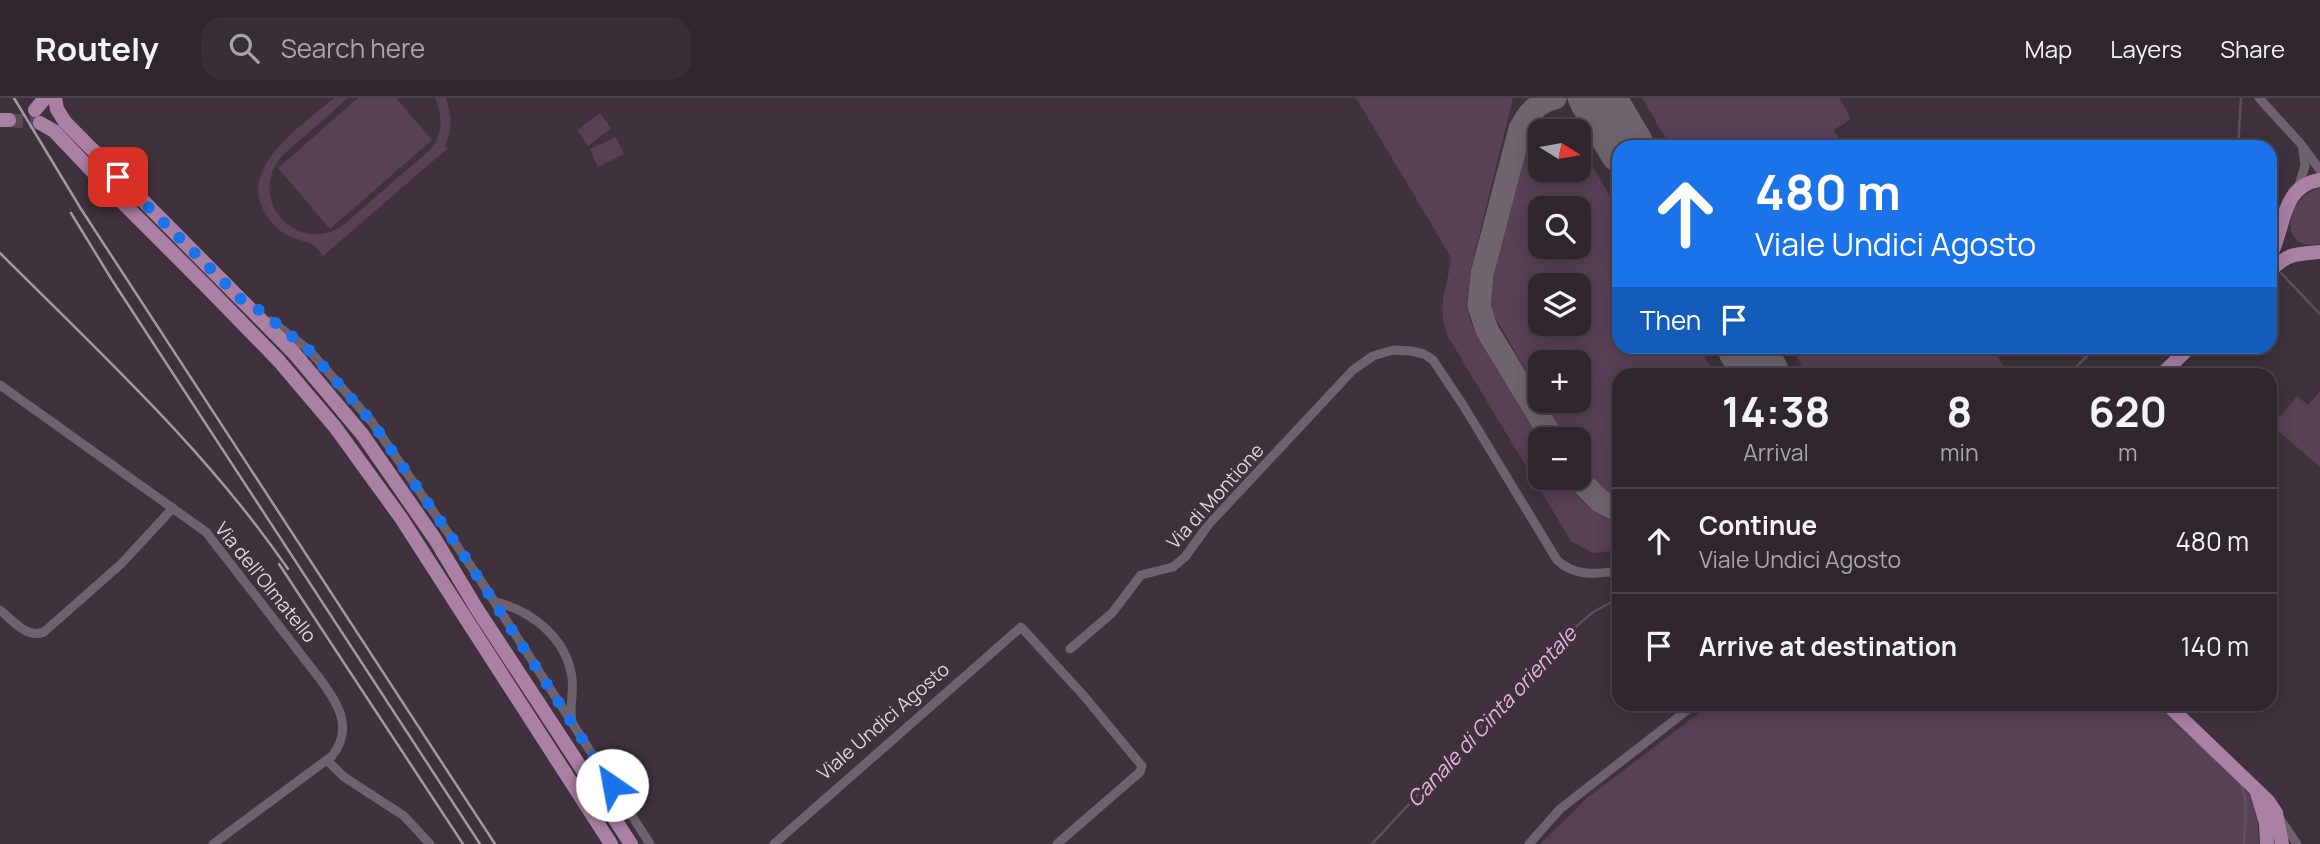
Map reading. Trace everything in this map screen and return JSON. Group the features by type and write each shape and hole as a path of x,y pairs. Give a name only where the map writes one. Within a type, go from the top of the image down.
{"main road":[{"path":"46,98 37,116 279,362 335,428 466,605 631,844"},
{"path":"55,98 57,109 65,122 295,353 362,434 435,539 466,605 611,844"},
{"path":"2277,238 2282,226 2283,212 2293,197 2301,188 2320,180"},
{"path":"2282,226 2289,243 2313,252"},
{"path":"2277,264 2282,259 2313,252"},
{"path":"2157,368 2171,354"},
{"path":"2168,368 2183,354"},
{"path":"2174,711 2257,791 2276,813 2287,839"},
{"path":"2257,791 2266,823 2268,844"}],"street":[{"path":"2259,98 2300,143 2320,170"},
{"path":"2293,197 2303,178 2305,166 2300,143"},
{"path":"246,304 254,306 308,349 345,388 372,422 495,602 650,844"},
{"name":"Via di Montione","path":"1070,649 1112,614 1141,575 1168,569 1180,563 1209,524 1353,370 1381,353 1405,350 1424,354 1433,360 1553,556 1574,571 1589,574 1612,572"},
{"name":"Via dell'Olmatello","path":"0,386 206,532 215,542 330,692 340,710 344,727 337,750 327,760"},
{"path":"0,610 29,632 44,632 121,564 173,509"},
{"path":"466,605 487,592"},
{"path":"495,602 532,617 559,646 572,677 573,725"},
{"name":"Viale Undici Agosto","path":"774,844 1018,628 1026,630 1142,766 1140,772 1057,844"},
{"path":"1529,844 1560,809 1686,711"},
{"path":"213,844 327,760 344,777 404,816 430,844"},
{"path":"2268,844 2273,835 2287,839"}],"shaded area":[{"path":"334,98 348,98 282,156 272,172 269,189 272,204 280,217 292,227 307,233 323,233 341,227 431,149 441,124 435,98 446,98 451,119 445,146 447,149 323,256 313,245 288,236 274,225 261,206 258,188 263,170 273,154 303,123"},
{"path":"358,98 396,98 432,140 330,229 278,168"},
{"path":"1356,98 1513,98 1470,273 1467,308 1471,323 1534,427 1528,427 1528,470 1447,335 1443,305 1451,257"},
{"path":"1642,98 1839,98 1851,119 1834,130 1840,140 1667,140"},
{"path":"600,113 611,128 588,146 577,130"},
{"path":"616,137 624,154 598,167 590,149"},
{"path":"1528,140 1528,182 1591,182 1591,163 1612,199 1612,354 1704,354 1711,368 1612,368 1612,495 1600,489 1591,479 1591,427 1558,427 1550,413 1591,413 1591,350 1528,350 1528,375 1494,315 1488,296"},
{"path":"2320,188 2320,244 2306,244 2297,240 2290,222 2299,202 2308,193"},
{"path":"1794,354 1996,354 2004,368 1803,368"},
{"path":"2320,391 2320,467 2277,430 2277,420 2297,396 2308,405"},
{"path":"1540,490 1573,490 1587,505 1612,520 1612,551 1593,553 1571,541"},
{"path":"1702,711 2170,711 2256,799 2259,844 1540,844 1587,798"}],"waterway":[{"name":"Canale di Cinta orientale","path":"2238,140 2241,98"},
{"path":"2281,273 2320,314"},
{"name":"Canale di Cinta orientale","path":"2075,368 2089,354"},
{"name":"Canale di Cinta orientale","path":"1372,844 1563,638 1593,612 1612,602"},
{"path":"2196,741 2216,761"},
{"path":"2239,782 2245,803 2244,844"}],"taxiway":[{"path":"1546,427 1487,330 1479,306 1482,274 1520,129 1534,109 1555,98"},
{"path":"1579,98 1605,112"},
{"path":"1749,354 1756,368"},
{"path":"1589,490 1600,501 1612,507"}],"runway":[{"path":"1597,98 1622,140"},
{"path":"1750,354 1758,368"}],"tunnel":[{"path":"9,120 40,123"}],"railway":[{"path":"14,98 81,209 495,844"},
{"path":"71,213 480,844"},
{"path":"0,253 188,444 257,526 288,569"},
{"path":"279,564 463,844"}],"route":[{"path":"118,177 246,304 254,306 308,349 345,388 372,422 463,554 612,785"}]}
